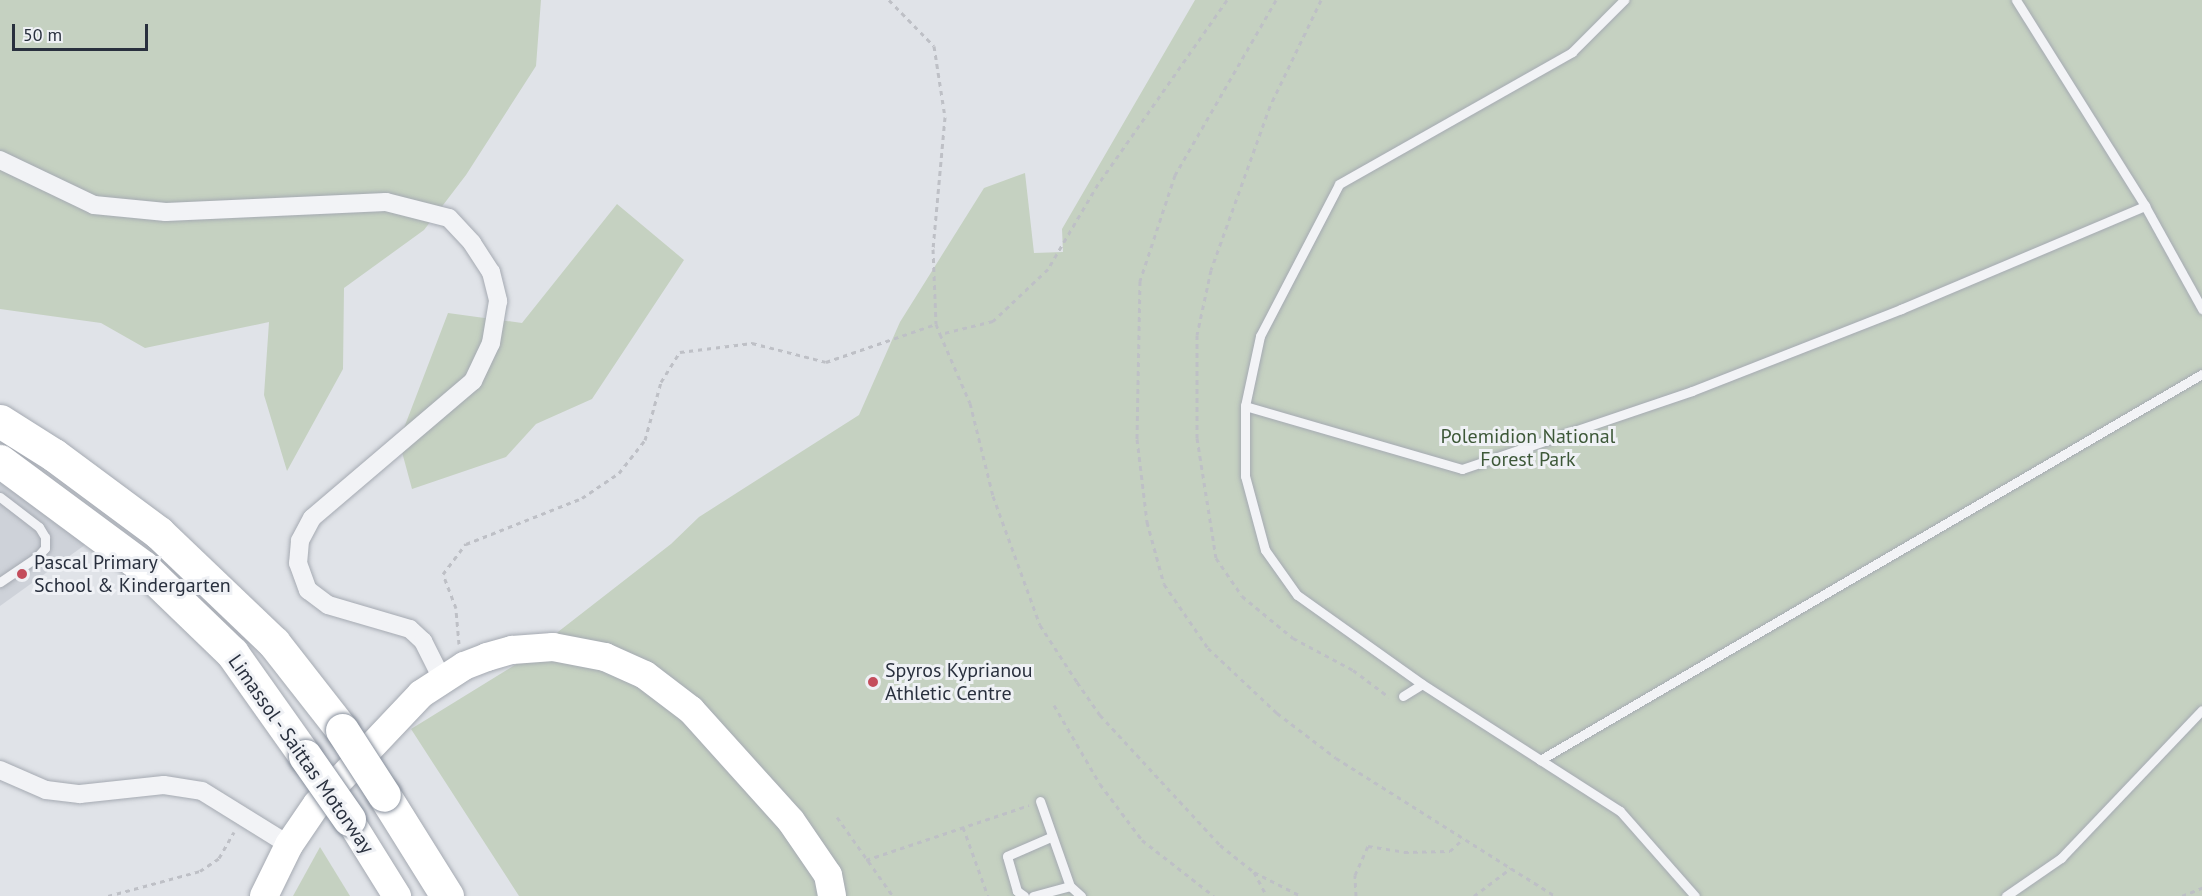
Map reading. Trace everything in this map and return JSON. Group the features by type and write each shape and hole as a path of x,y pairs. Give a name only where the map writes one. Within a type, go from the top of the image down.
{"highway":[{"name":"Limassol - Saittas Motorway","path":"0,421 54,455 159,533 274,643 342,730 447,896"},
{"name":"Limassol - Saittas Motorway","path":"0,461 35,483 159,582 232,653 350,819"}],"main road":[{"path":"264,896 289,845 317,804 421,693 453,672 512,650 554,647 605,657 645,675 691,710 791,821 828,875 832,896"},
{"name":"Limassol - Saittas Motorway","path":"350,819 397,896"}],"street":[{"path":"0,160 94,205 166,212 386,202 449,218 472,243 491,272 498,301 491,343 473,381 312,518 300,541 298,563 308,590 328,605 410,629 453,672"},
{"path":"0,770 46,790 80,795 165,785 202,791 289,845"}],"lane":[{"path":"1624,0 1572,52 1339,184 1260,336 1245,406 1245,476 1265,550 1297,595 1422,684 1620,811 1695,896"},
{"path":"2016,0 2145,206 2202,309"},
{"path":"1245,406 1462,469 1692,391 1901,309 2145,206"},
{"path":"1540,759 2202,374"},
{"path":"0,497 39,527 45,537 45,548 37,557 0,582"},
{"path":"1403,696 1422,684"},
{"path":"2006,896 2061,858 2202,710"},
{"path":"1040,801 1070,886 1080,896"},
{"path":"1024,896 1017,891 1007,856 1051,837"},
{"path":"1033,896 1070,886"}],"path":[{"path":"888,0 934,46 945,117 933,249 936,324 970,403 993,496 1040,625 1100,715 1220,845 1254,872 1301,896"},
{"path":"940,334 993,321 1048,268 1098,184 1227,0"},
{"path":"453,672 456,609 444,574 466,544 582,498 619,473 645,440 661,382 680,352 752,343 826,362 936,324"},
{"path":"1054,705 1100,784 1142,840 1214,896"},
{"path":"866,861 1040,801"},
{"path":"108,896 200,871 219,858 241,816"},
{"path":"837,818 893,896"},
{"path":"963,827 988,896"},
{"path":"1356,896 1355,875 1368,846 1404,852 1450,851 1463,839"},
{"path":"1474,896 1511,868"},
{"path":"1254,872 1267,896"},
{"path":"2182,896 2202,888"}],"shaded area":[{"name":"Pascal Primary School & Kindergarten","path":"0,481 89,542 0,606"}],"green space":[{"path":"0,0 541,0 536,66 466,175 424,230 344,288 343,369 287,471 264,395 269,322 145,348 101,323 0,309"},
{"name":"Polemidion National Forest Park","path":"1195,0 2202,0 2202,896 519,896 411,729 518,663 671,544 699,517 859,415 900,322 984,188 1025,173 1034,253 1063,252 1062,229"},
{"path":"617,204 684,260 592,399 536,424 506,457 412,489 399,441 448,313 522,323"},
{"path":"320,847 350,896 293,896"}],"place":[{"name":"Pascal Primary School & Kindergarten","path":"22,574"},
{"name":"Spyros Kyprianou Athletic Centre","path":"873,682"}]}
